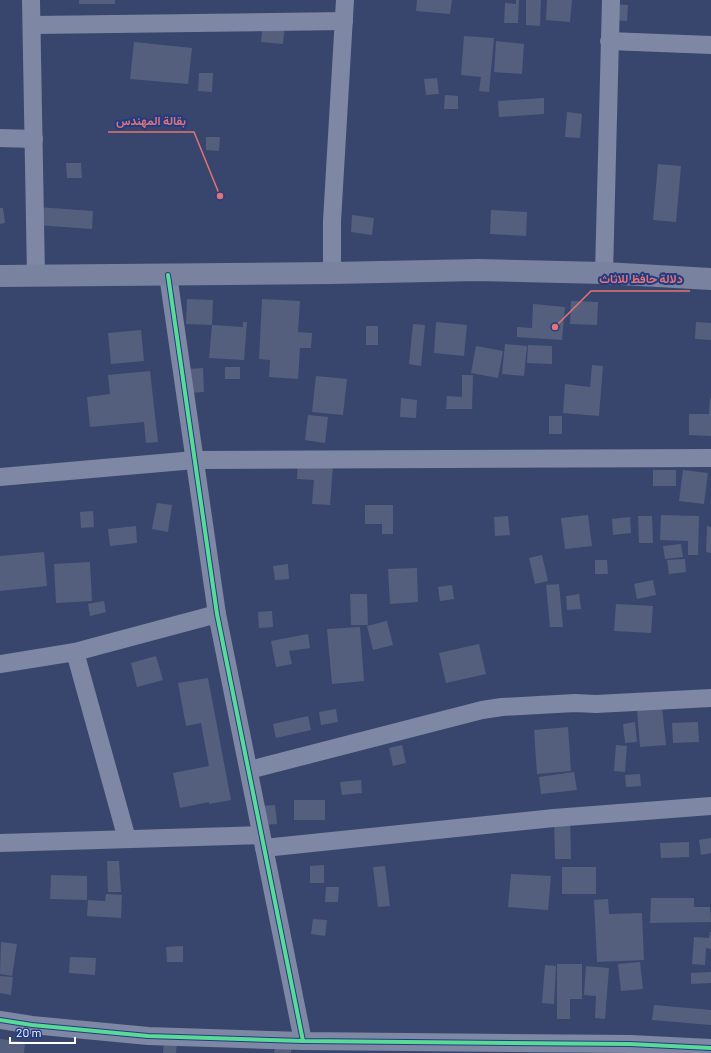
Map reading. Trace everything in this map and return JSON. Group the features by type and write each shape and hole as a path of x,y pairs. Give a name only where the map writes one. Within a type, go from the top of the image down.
{"street":[{"path":"32,0 36,276"},
{"path":"332,273 332,221 345,0"},
{"path":"604,273 611,0"},
{"path":"33,25 344,21"},
{"path":"609,41 711,45"},
{"path":"0,138 34,139"},
{"path":"0,276 478,270 604,273 711,279"},
{"path":"168,275 217,614 303,1041"},
{"path":"0,477 195,460 711,458"},
{"path":"0,664 75,652 217,614"},
{"path":"75,652 127,839"},
{"path":"249,770 482,710 539,704 596,704 711,698"},
{"path":"0,843 127,839 263,841 711,806"},
{"path":"0,1020 32,1025 148,1036 303,1041 630,1044 711,1048"}],"building":[{"path":"79,0 115,0 115,4 79,4"},
{"path":"417,0 452,0 450,14 416,11"},
{"path":"516,0 519,0 518,23 504,23 505,3 516,4"},
{"path":"526,0 541,0 540,26 526,25"},
{"path":"547,0 572,0 570,22 546,20"},
{"path":"615,4 628,5 627,21 614,20"},
{"path":"263,22 285,25 283,44 261,42"},
{"path":"464,36 494,38 489,92 479,91 481,77 461,75"},
{"path":"496,41 524,44 522,74 494,72"},
{"path":"134,42 192,48 188,84 130,79"},
{"path":"199,73 213,73 212,92 198,91"},
{"path":"437,78 439,94 426,95 424,79"},
{"path":"445,95 458,96 458,109 444,109"},
{"path":"544,98 544,114 499,117 498,101"},
{"path":"567,112 582,114 580,138 565,137"},
{"path":"206,137 220,137 219,151 206,150"},
{"path":"66,163 81,163 82,178 67,178"},
{"path":"658,164 681,166 676,222 653,220"},
{"path":"37,207 93,211 92,229 36,225"},
{"path":"0,208 3,208 5,223 0,224"},
{"path":"491,210 527,212 526,236 490,234"},
{"path":"352,215 374,218 372,235 351,232"},
{"path":"187,299 213,300 212,325 186,324"},
{"path":"262,299 300,301 298,332 312,333 311,348 300,348 298,379 269,377 270,360 259,359"},
{"path":"571,301 598,302 597,325 570,324"},
{"path":"533,304 565,307 562,340 517,337 517,327 532,328"},
{"path":"243,322 247,322 244,360 209,358 212,325 243,327"},
{"path":"436,322 467,325 464,356 434,353"},
{"path":"696,322 711,323 711,340 695,339"},
{"path":"413,324 425,325 421,366 409,364"},
{"path":"366,326 378,326 378,345 366,345"},
{"path":"141,330 144,361 111,364 108,333"},
{"path":"505,344 527,346 524,376 502,374"},
{"path":"528,345 552,346 552,364 527,363"},
{"path":"476,346 503,351 498,378 471,373"},
{"path":"592,365 603,366 599,416 563,413 565,384 590,387"},
{"path":"225,367 240,367 240,379 225,379"},
{"path":"203,368 204,392 189,393 187,369"},
{"path":"150,371 158,442 146,443 144,422 90,427 87,397 110,394 108,375"},
{"path":"462,375 473,375 472,409 446,409 447,396 462,397"},
{"path":"316,376 347,379 343,415 312,412"},
{"path":"401,398 417,400 416,418 400,417"},
{"path":"710,398 711,436 689,435 689,414 709,414"},
{"path":"308,415 328,417 325,443 305,440"},
{"path":"549,416 562,416 562,434 549,434"},
{"path":"298,462 333,465 330,505 312,504 314,480 297,479"},
{"path":"653,470 676,470 676,486 653,486"},
{"path":"683,470 708,473 704,504 679,501"},
{"path":"157,503 172,505 168,532 152,529"},
{"path":"365,505 393,505 393,534 382,534 382,524 365,524"},
{"path":"93,511 94,527 81,528 80,512"},
{"path":"588,515 592,546 565,549 561,518"},
{"path":"661,515 699,516 698,555 688,555 688,541 660,540"},
{"path":"508,516 510,535 495,536 494,517"},
{"path":"638,516 652,516 653,543 639,543"},
{"path":"630,517 631,533 613,535 612,519"},
{"path":"136,526 137,543 110,546 108,529"},
{"path":"707,526 711,527 711,553 706,552"},
{"path":"681,544 683,557 665,559 663,546"},
{"path":"44,552 47,586 0,591 0,556"},
{"path":"542,555 548,581 535,584 529,558"},
{"path":"685,559 686,572 669,574 667,560"},
{"path":"595,560 607,560 608,574 595,574"},
{"path":"90,562 92,601 56,603 54,564"},
{"path":"288,564 289,579 275,580 273,566"},
{"path":"417,568 418,602 390,604 388,569"},
{"path":"653,580 656,595 637,599 634,584"},
{"path":"559,584 563,627 550,627 546,585"},
{"path":"452,585 454,599 440,601 438,587"},
{"path":"350,594 367,594 368,625 351,625"},
{"path":"579,594 581,609 567,610 566,596"},
{"path":"104,601 106,612 90,616 88,604"},
{"path":"616,604 653,606 651,633 614,631"},
{"path":"272,611 273,627 259,628 258,612"},
{"path":"387,621 393,645 373,650 367,626"},
{"path":"360,627 364,681 332,684 327,629"},
{"path":"308,634 310,648 289,651 292,664 276,667 271,641"},
{"path":"479,644 486,674 446,683 439,653"},
{"path":"156,656 163,680 137,687 131,663"},
{"path":"208,678 231,800 209,804 209,802 180,808 173,773 209,766 201,723 186,726 178,683"},
{"path":"662,707 666,745 640,747 637,710"},
{"path":"336,709 338,722 321,725 319,712"},
{"path":"308,716 311,730 276,738 273,724"},
{"path":"635,722 637,742 625,743 623,724"},
{"path":"698,722 699,742 673,743 672,723"},
{"path":"568,727 571,771 537,774 534,730"},
{"path":"402,745 406,763 393,766 389,748"},
{"path":"616,745 627,746 625,772 614,771"},
{"path":"574,772 577,790 541,794 539,777"},
{"path":"640,774 641,786 626,787 625,775"},
{"path":"361,780 362,793 342,795 340,782"},
{"path":"294,800 325,800 325,820 294,820"},
{"path":"275,805 277,824 262,825 261,806"},
{"path":"554,817 570,817 571,859 555,859"},
{"path":"711,838 711,853 701,855 699,840"},
{"path":"689,842 689,857 661,858 660,843"},
{"path":"107,861 119,861 121,892 108,892"},
{"path":"324,865 324,883 310,883 310,866"},
{"path":"385,866 390,906 378,907 373,867"},
{"path":"562,867 596,867 596,894 562,894"},
{"path":"511,874 551,876 548,910 508,907"},
{"path":"51,875 87,876 87,900 50,899"},
{"path":"326,887 339,887 338,902 325,902"},
{"path":"106,894 122,895 121,918 87,916 88,900 105,901"},
{"path":"651,898 694,898 694,907 710,907 711,922 650,923"},
{"path":"608,899 609,914 642,913 644,960 597,962 594,900"},
{"path":"313,919 327,920 325,936 311,934"},
{"path":"710,932 711,949 706,948 705,965 692,964 694,937 709,938"},
{"path":"1,942 17,944 12,976 0,974"},
{"path":"183,946 183,962 167,962 166,947"},
{"path":"70,957 96,958 95,975 69,973"},
{"path":"640,962 643,989 621,991 618,964"},
{"path":"557,964 582,964 582,999 570,999 570,1019 557,1019"},
{"path":"545,965 556,966 554,1004 542,1003"},
{"path":"586,966 609,968 605,1019 595,1018 596,996 584,995"},
{"path":"711,972 711,983 691,984 691,973"},
{"path":"0,976 13,977 11,995 0,993"},
{"path":"654,1005 711,1010 711,1025 652,1020"},
{"path":"0,1039 25,1042 24,1053 0,1053"},
{"path":"164,1040 177,1041 176,1053 163,1053"},
{"path":"276,1040 292,1041 291,1053 274,1053"}],"cycle path":[{"path":"168,275 217,614 303,1041"},
{"path":"0,1020 32,1025 148,1036 303,1041 630,1044 711,1048"}],"place":[{"name":"بقالة المهندس","path":"220,196"},
{"name":"دلالة حافظ للاثاث","path":"555,327"}]}
